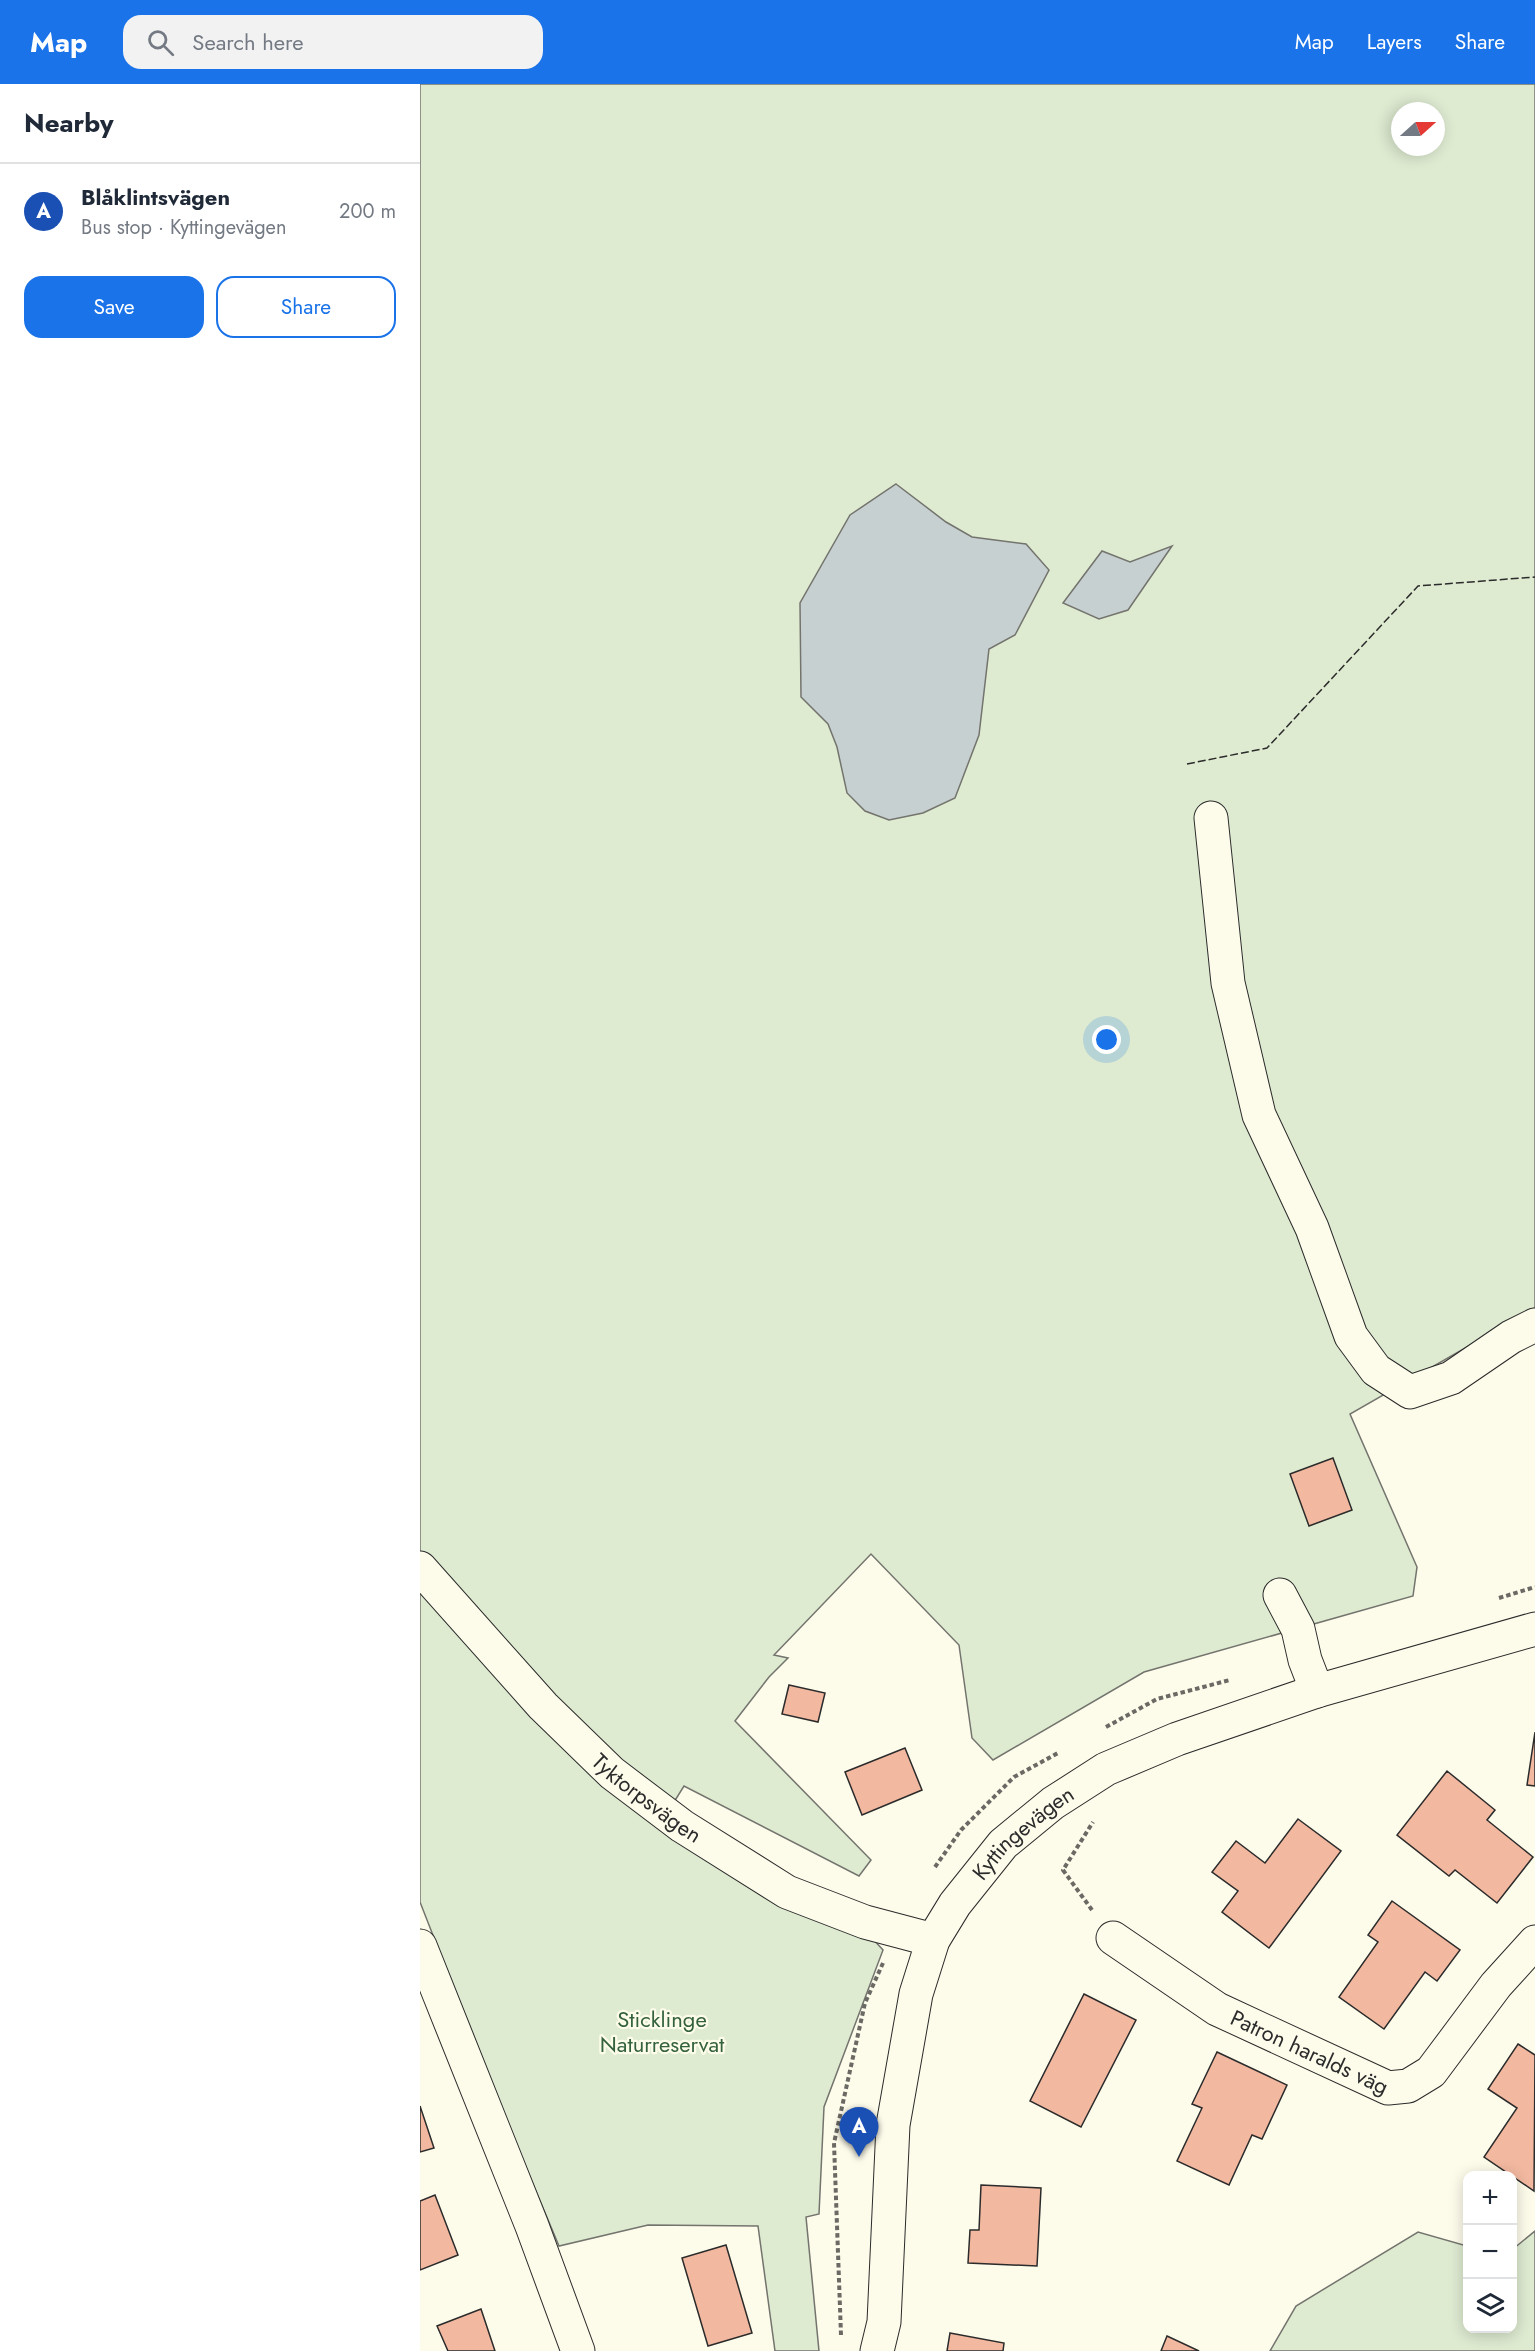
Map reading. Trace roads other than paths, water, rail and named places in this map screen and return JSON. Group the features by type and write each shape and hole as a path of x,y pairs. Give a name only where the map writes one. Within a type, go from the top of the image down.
{"street":[{"path":"1211,818 1228,983 1259,1114 1312,1228 1352,1336 1376,1370 1410,1392 1451,1378 1511,1337 1535,1324"},
{"name":"Tyktorpsvägen","path":"420,1568 543,1706 612,1773 682,1826 787,1892 865,1922 933,1940"},
{"path":"1280,1595 1298,1629 1305,1660 1317,1691"},
{"name":"Kyttingevägen","path":"877,2351 884,2322 893,2125 915,1994 933,1940 955,1904 1003,1844 1053,1803 1106,1769 1177,1739 1317,1691 1535,1629"},
{"name":"Patron haralds väg","path":"1113,1938 1217,2009 1388,2088 1408,2086 1431,2072 1496,1985 1535,1942"},
{"path":"420,1946 532,2226 578,2351"}],"place":[{"name":"Blåklintsvägen","path":"859,2157"}],"park label":[{"name":"Sticklinge Naturreservat","path":"662,2032"}]}
